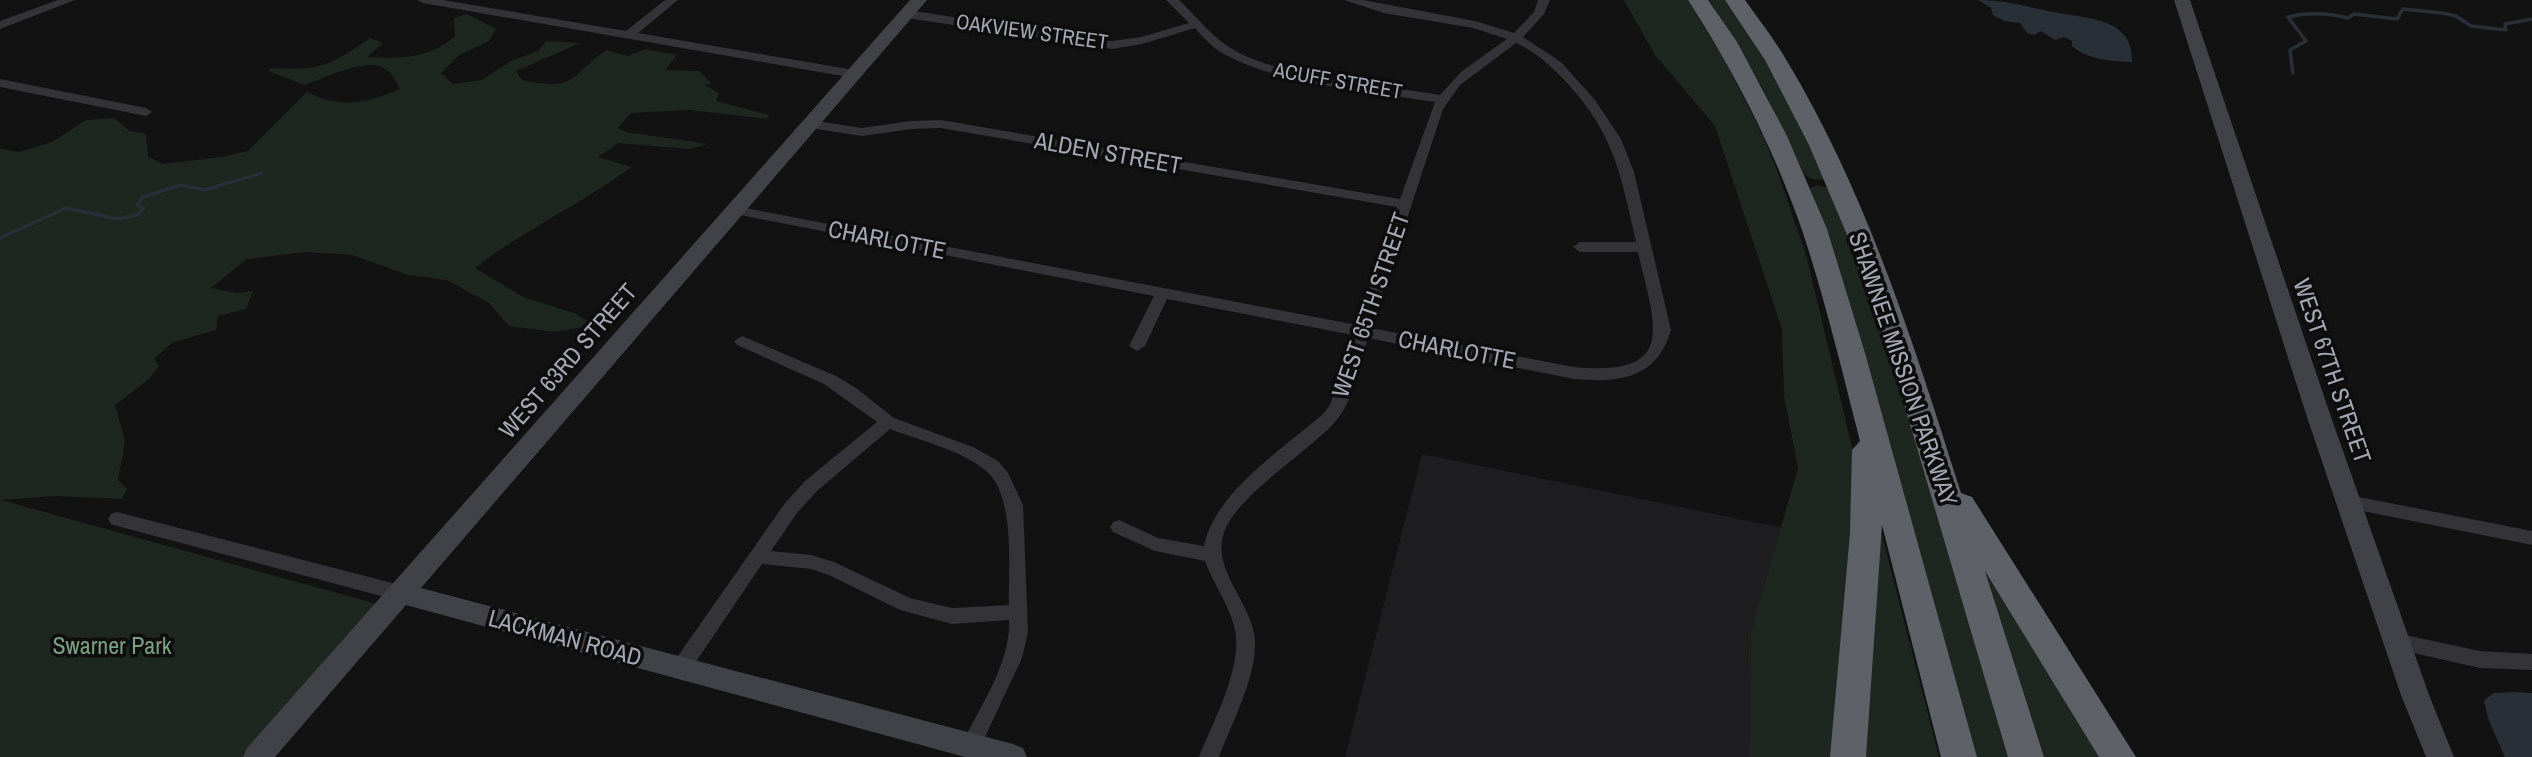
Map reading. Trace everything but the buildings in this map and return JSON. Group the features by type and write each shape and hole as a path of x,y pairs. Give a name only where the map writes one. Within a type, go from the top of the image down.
{"highway":[{"name":"SHAWNEE MISSION PARKWAY","path":"1698,0 1752,90 1796,184 1833,288 1959,757"},
{"name":"SHAWNEE MISSION PARKWAY","path":"1735,0 1776,60 1821,145 1869,256 1898,336 2026,757"},
{"path":"1848,757 1866,533 1868,415"},
{"path":"1938,467 1998,569 2118,757"}],"street":[{"path":"0,25 69,0"},
{"path":"423,0 854,74"},
{"path":"628,36 672,0"},
{"name":"ACUFF STREET","path":"1172,0 1221,47 1238,57 1279,72 1443,99"},
{"path":"1350,0 1480,24 1533,46 1559,64 1611,129 1620,146 1644,247 1580,247"},
{"name":"WEST 65TH STREET","path":"1213,555 1214,534 1226,512 1329,418 1337,407 1443,99 1455,82 1538,17 1544,0"},
{"name":"WEST 67TH STREET","path":"2182,0 2396,640 2440,757"},
{"name":"OAKVIEW STREET","path":"913,7 1112,45 1142,40 1197,24"},
{"name":"WEST 63RD STREET","path":"257,757 913,7"},
{"path":"0,83 146,112"},
{"name":"ALDEN STREET","path":"810,124 862,132 941,124 1405,204"},
{"name":"CHARLOTTE","path":"735,210 1588,375 1611,375 1628,371 1642,364 1656,351 1663,330 1644,247"},
{"path":"1137,346 1163,293"},
{"path":"742,341 830,380 888,422 967,451 992,467 1002,478 1014,505 1019,632 1013,658 971,746"},
{"path":"680,669 791,508 811,486 888,422"},
{"path":"2349,502 2532,538"},
{"name":"LACKMAN ROAD","path":"117,519 1013,757"},
{"path":"1119,527 1155,544 1213,555 1214,566 1239,608 1245,625 1246,646 1209,757"},
{"path":"758,557 811,562 834,569 906,606 952,616 1019,612"},
{"path":"2396,640 2465,658 2502,664 2532,662"}],"shaded area":[{"path":"1978,0 2008,2 2106,23 2125,36 2131,47 2132,62 2092,57 2072,46 2072,41 2064,37 2055,40 2041,31 2034,35 2027,33 2020,23 2004,21 1993,15 1991,8"},
{"path":"1422,454 1783,528 1751,631 1749,757 1345,757"},
{"path":"2493,693 2532,693 2532,757 2505,757 2489,721 2484,701"}],"green space":[{"path":"1624,0 1688,0 1724,59 1763,136 1807,258 1855,460 1856,494 1835,757 1749,757 1751,631 1798,468 1784,396 1782,329 1715,126 1655,55"},
{"path":"1709,0 1727,0 1756,42 1826,176 1823,180 1812,179 1804,174 1762,87"},
{"name":"Swarner Park","path":"467,14 496,29 489,41 459,55 441,73 453,84 482,80 513,60 538,51 546,41 580,43 516,71 522,80 563,83 577,75 606,50 628,56 645,49 677,55 665,70 699,71 712,84 704,85 719,93 716,101 769,115 767,119 690,110 631,113 618,128 626,132 708,144 690,149 618,143 598,157 632,167 513,241 475,268 523,297 574,313 594,325 554,332 509,326 489,303 447,280 408,275 352,255 306,252 247,259 211,288 237,293 253,291 246,309 218,316 216,330 172,343 154,359 159,366 148,380 115,405 125,441 118,480 127,489 122,499 54,496 1,500 377,604 243,757 0,757 0,149 19,152 52,142 86,120 114,118 130,131 146,134 148,157 163,164 248,151 307,92 331,101 353,102 400,89 388,71 374,65 344,70 305,85 268,71 271,68 324,65 370,38 383,43 367,57 391,58 425,53 455,36 454,18"},
{"path":"1817,185 1830,188 1873,301 2009,757 1977,757 1891,449 1829,240 1810,188"},
{"path":"1870,534 1882,535 1939,757 1854,757"},
{"path":"1986,573 1993,573 2108,757 2044,757"}],"waterway":[{"path":"2293,73 2290,50 2306,41 2288,17 2318,14 2348,18 2354,14 2397,19 2403,9 2442,13 2456,16 2471,26 2506,30 2505,24 2532,19"},
{"path":"0,238 66,208 118,219 137,215 144,208 137,205 143,197 180,185 204,190 262,173"}]}
